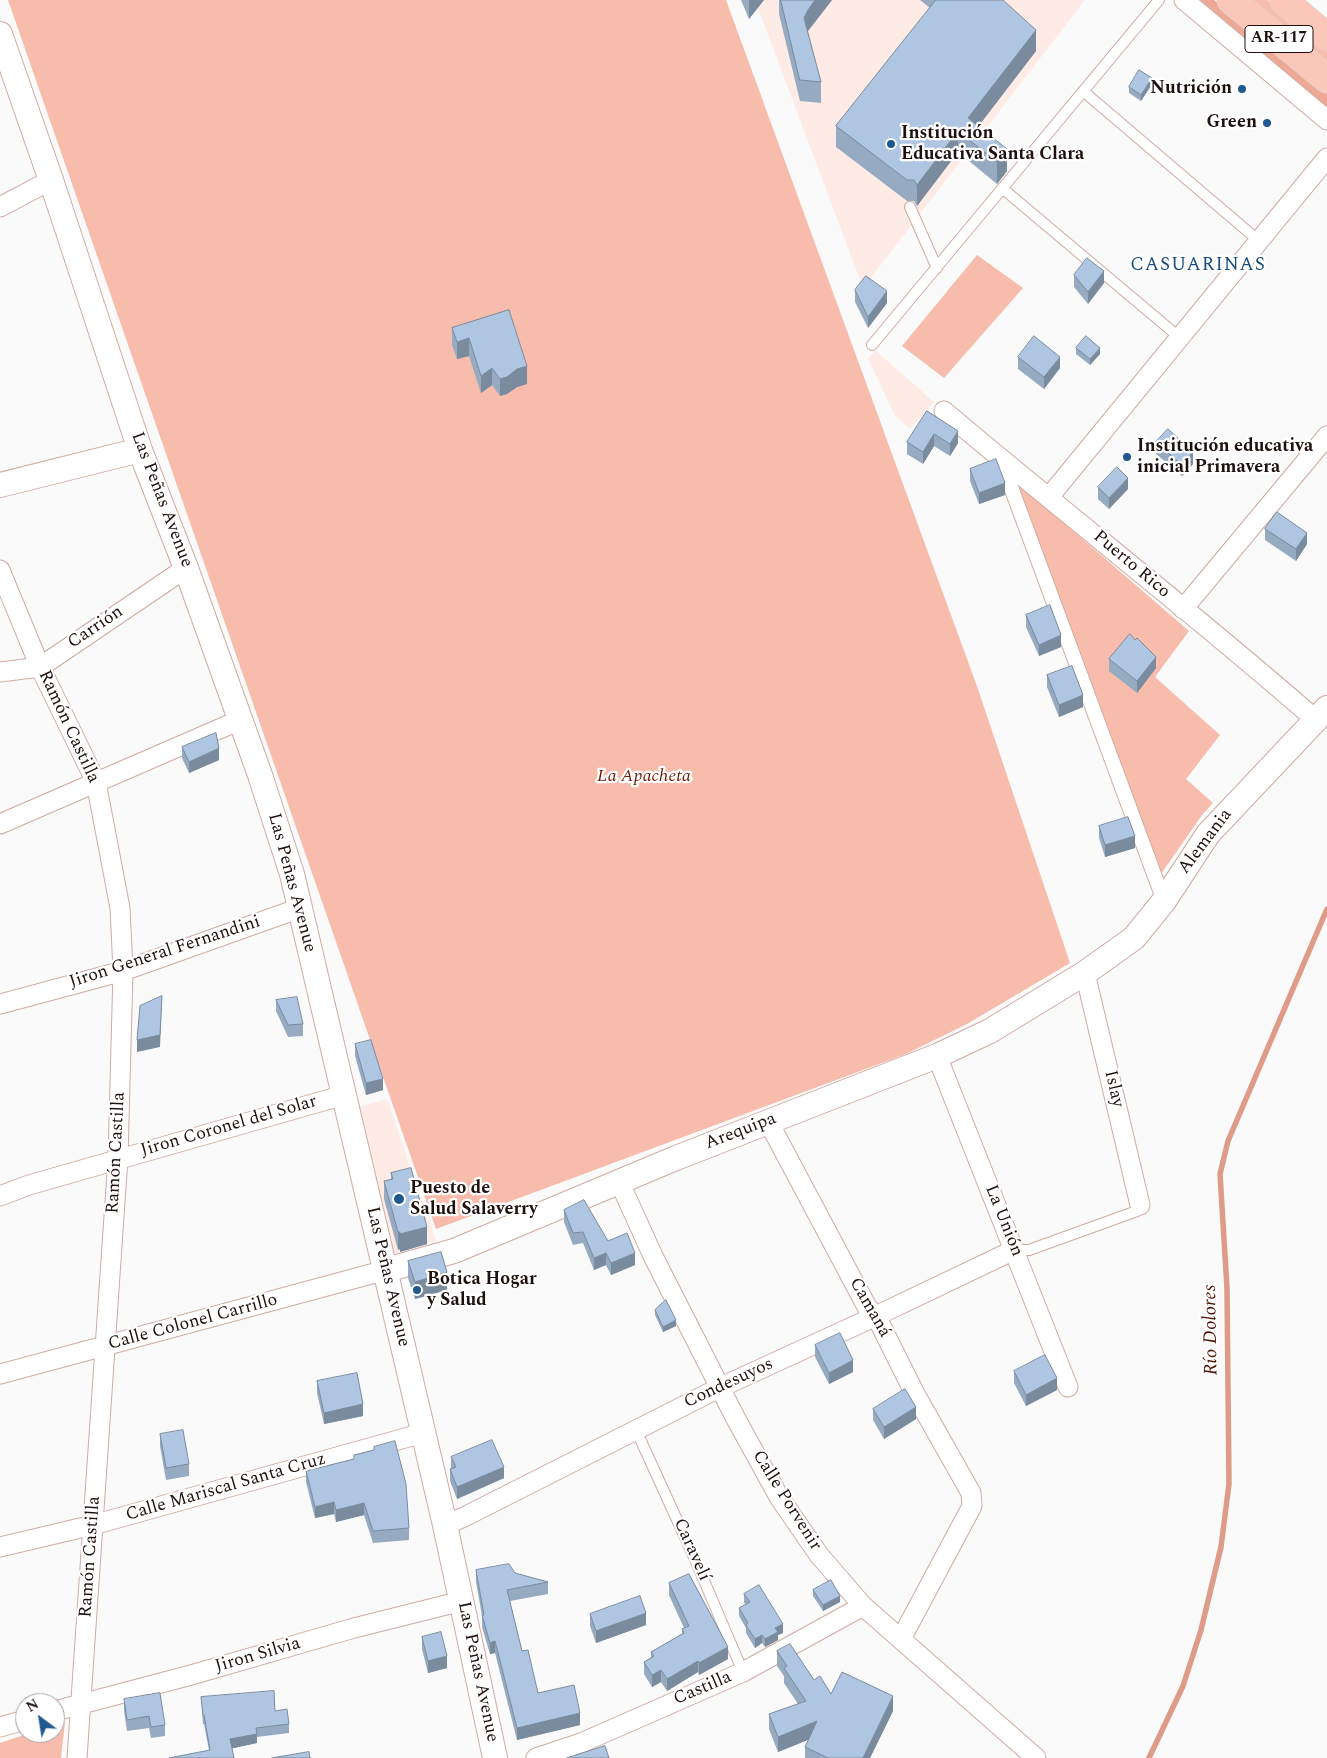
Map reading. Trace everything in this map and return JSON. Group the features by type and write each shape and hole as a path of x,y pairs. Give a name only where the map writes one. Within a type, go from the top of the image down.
{"main road":[{"name":"AR-117","path":"1231,0 1327,79"},
{"name":"AR-117","path":"1283,0 1327,37"}],"street":[{"path":"1184,0 1327,120"},
{"name":"Las Peñas Avenue","path":"0,34 51,180 140,450 186,568 282,840 292,874 445,1525 495,1758"},
{"path":"1049,496 1327,158"},
{"path":"0,207 51,180"},
{"name":"Puerto Rico","path":"944,411 1001,460 1049,496 1183,609 1322,714"},
{"path":"1183,609 1327,436"},
{"path":"0,485 140,450"},
{"path":"1001,460 1164,901"},
{"name":"Carrión","path":"0,672 40,667 186,568"},
{"name":"Ramón Castilla","path":"0,570 40,667 96,782 120,908 123,971 118,1158 77,1758"},
{"name":"Alemania","path":"1085,972 1134,938 1164,901 1208,834 1322,714"},
{"path":"0,824 240,720"},
{"name":"Jiron General Fernandini","path":"0,1004 123,971 300,908"},
{"name":"Arequipa","path":"386,1270 454,1251 619,1181 937,1056 990,1031 1085,972"},
{"name":"Islay","path":"1085,972 1140,1205"},
{"name":"La Unión","path":"937,1056 1068,1387"},
{"name":"Jiron Coronel del Solar","path":"0,1196 29,1184 344,1095"},
{"name":"Camaná","path":"768,1121 867,1307 876,1316 914,1394 971,1493 972,1506 900,1640"},
{"name":"Calle Porvenir","path":"619,1181 653,1256 707,1360 719,1388 779,1497 819,1555 864,1606 900,1640 1036,1758"},
{"name":"Condesuyos","path":"445,1525 719,1388 1014,1250"},
{"name":"Calle Colonel Carrillo","path":"0,1374 386,1270"},
{"name":"Calle Mariscal Santa Cruz","path":"0,1547 93,1525 423,1433"},
{"name":"Jiron Silvia","path":"65,1708 191,1675 354,1628 462,1601"},
{"name":"Castilla","path":"536,1758 581,1743 743,1672 864,1606"},
{"path":"0,1727 15,1723"}],"lane":[{"path":"872,345 1158,0"},
{"path":"1083,91 1259,241"},
{"path":"1002,188 1179,337"},
{"path":"910,207 937,268"},
{"path":"1014,1250 1029,1250 1137,1211 1140,1205"},
{"name":"Caravelí","path":"636,1430 694,1557 743,1672"}],"shaded area":[{"name":"Institución Educativa Santa Clara","path":"755,0 1085,0 863,288"},
{"path":"1200,0 1214,0 1327,93 1327,107"},
{"path":"875,350 934,402 910,429 895,416 868,359"},
{"name":"Puesto de Salud Salaverry","path":"387,1099 436,1241 391,1254 355,1108"}],"green space":[{"name":"La Apacheta","path":"8,0 726,0 978,689 1070,963 967,1024 906,1054 436,1229"},
{"path":"1247,0 1267,0 1327,49 1327,67"},
{"path":"977,255 1023,288 944,378 902,346"},
{"path":"1014,480 1189,631 1155,677 1220,735 1186,779 1213,803 1202,815 1161,874"},
{"path":"15,1738 15,1743 63,1743 61,1758 0,1758 0,1743"}],"building":[{"path":"781,0 815,0 804,18 821,82 800,80"},
{"path":"936,0 1003,0 1036,30 968,118 1007,149 997,162 958,131 917,185 914,180 907,180 836,126"},
{"path":"1139,70 1152,78 1141,95 1129,87"},
{"path":"1087,258 1104,271 1088,292 1074,275"},
{"path":"866,276 887,291 868,317 855,290"},
{"path":"509,310 527,366 517,369 507,377 500,379 492,368 481,376 469,338 457,342 452,328"},
{"path":"1034,336 1060,357 1044,377 1018,357"},
{"path":"1086,336 1100,348 1090,359 1076,348"},
{"path":"927,411 958,431 950,444 934,434 923,452 907,442"},
{"path":"1168,429 1193,452 1182,465 1156,442"},
{"path":"996,459 1005,483 979,493 970,469"},
{"path":"1117,467 1128,478 1109,498 1098,487"},
{"path":"1277,512 1307,533 1296,549 1265,529"},
{"path":"1050,605 1061,635 1039,645 1026,615"},
{"path":"1130,634 1135,640 1137,638 1156,657 1137,681 1109,659"},
{"path":"1072,666 1083,695 1059,705 1047,675"},
{"path":"216,733 219,748 189,762 182,747"},
{"path":"1128,817 1135,836 1105,845 1099,826"},
{"path":"162,996 160,1035 137,1040 140,1006"},
{"path":"297,997 303,1024 288,1025 276,1000"},
{"path":"371,1040 383,1079 366,1083 355,1044"},
{"path":"411,1168 427,1227 400,1234 384,1181 393,1179 391,1173"},
{"path":"584,1200 608,1241 627,1233 635,1253 611,1263 606,1253 594,1258 583,1232 573,1233 564,1210"},
{"path":"441,1252 447,1272 415,1282 408,1261"},
{"path":"666,1300 676,1320 663,1327 655,1310"},
{"path":"840,1333 853,1360 829,1373 815,1345"},
{"path":"1045,1355 1057,1378 1026,1395 1014,1371"},
{"path":"357,1373 363,1404 324,1413 317,1381"},
{"path":"905,1389 916,1407 884,1427 873,1409"},
{"path":"183,1430 189,1464 166,1468 160,1434"},
{"path":"492,1440 504,1467 457,1487 450,1469 456,1467 451,1457"},
{"path":"395,1441 406,1484 409,1528 373,1531 364,1503 336,1510 334,1502 315,1507 306,1471 354,1459 354,1455 374,1450 374,1447"},
{"path":"509,1564 515,1573 548,1582 507,1590 522,1651 528,1650 538,1693 574,1685 580,1713 517,1728 495,1641 490,1643 482,1615 484,1615 476,1570"},
{"path":"689,1574 728,1647 699,1663 698,1661 667,1679 661,1670 652,1675 644,1662 654,1656 651,1652 684,1633 682,1629 689,1626 669,1583"},
{"path":"831,1580 840,1596 823,1605 813,1590"},
{"path":"759,1585 783,1624 775,1628 778,1632 765,1639 762,1635 755,1639 746,1625 748,1623 739,1608 750,1602 744,1594"},
{"path":"640,1596 646,1613 596,1631 590,1614"},
{"path":"441,1632 447,1656 428,1661 422,1637"},
{"path":"790,1644 814,1680 820,1676 831,1694 842,1672 893,1696 863,1758 828,1758 805,1747 817,1721 778,1737 769,1714 806,1701 784,1668 787,1666 777,1651"},
{"path":"274,1691 275,1711 287,1709 289,1724 256,1728 257,1734 230,1739 234,1758 169,1758 210,1750 201,1697"},
{"path":"160,1693 165,1725 151,1727 149,1716 127,1720 124,1699"},
{"path":"605,1746 609,1758 567,1758"},
{"path":"309,1752 310,1758 272,1758"}],"waterway":[{"name":"Río Dolores","path":"1149,1758 1183,1686 1201,1630 1221,1547 1229,1484 1227,1288 1220,1174 1228,1141 1327,909"}],"place":[{"name":"Nutrición","path":"1242,89"},
{"name":"Green","path":"1267,123"},
{"name":"Institución Educativa Santa Clara","path":"891,144"},
{"name":"Institución educativa inicial Primavera","path":"1127,457"},
{"name":"Puesto de Salud Salaverry","path":"399,1199"},
{"name":"Botica Hogar y Salud","path":"417,1290"}],"district":[{"name":"CASUARINAS","path":"1198,266"}]}
